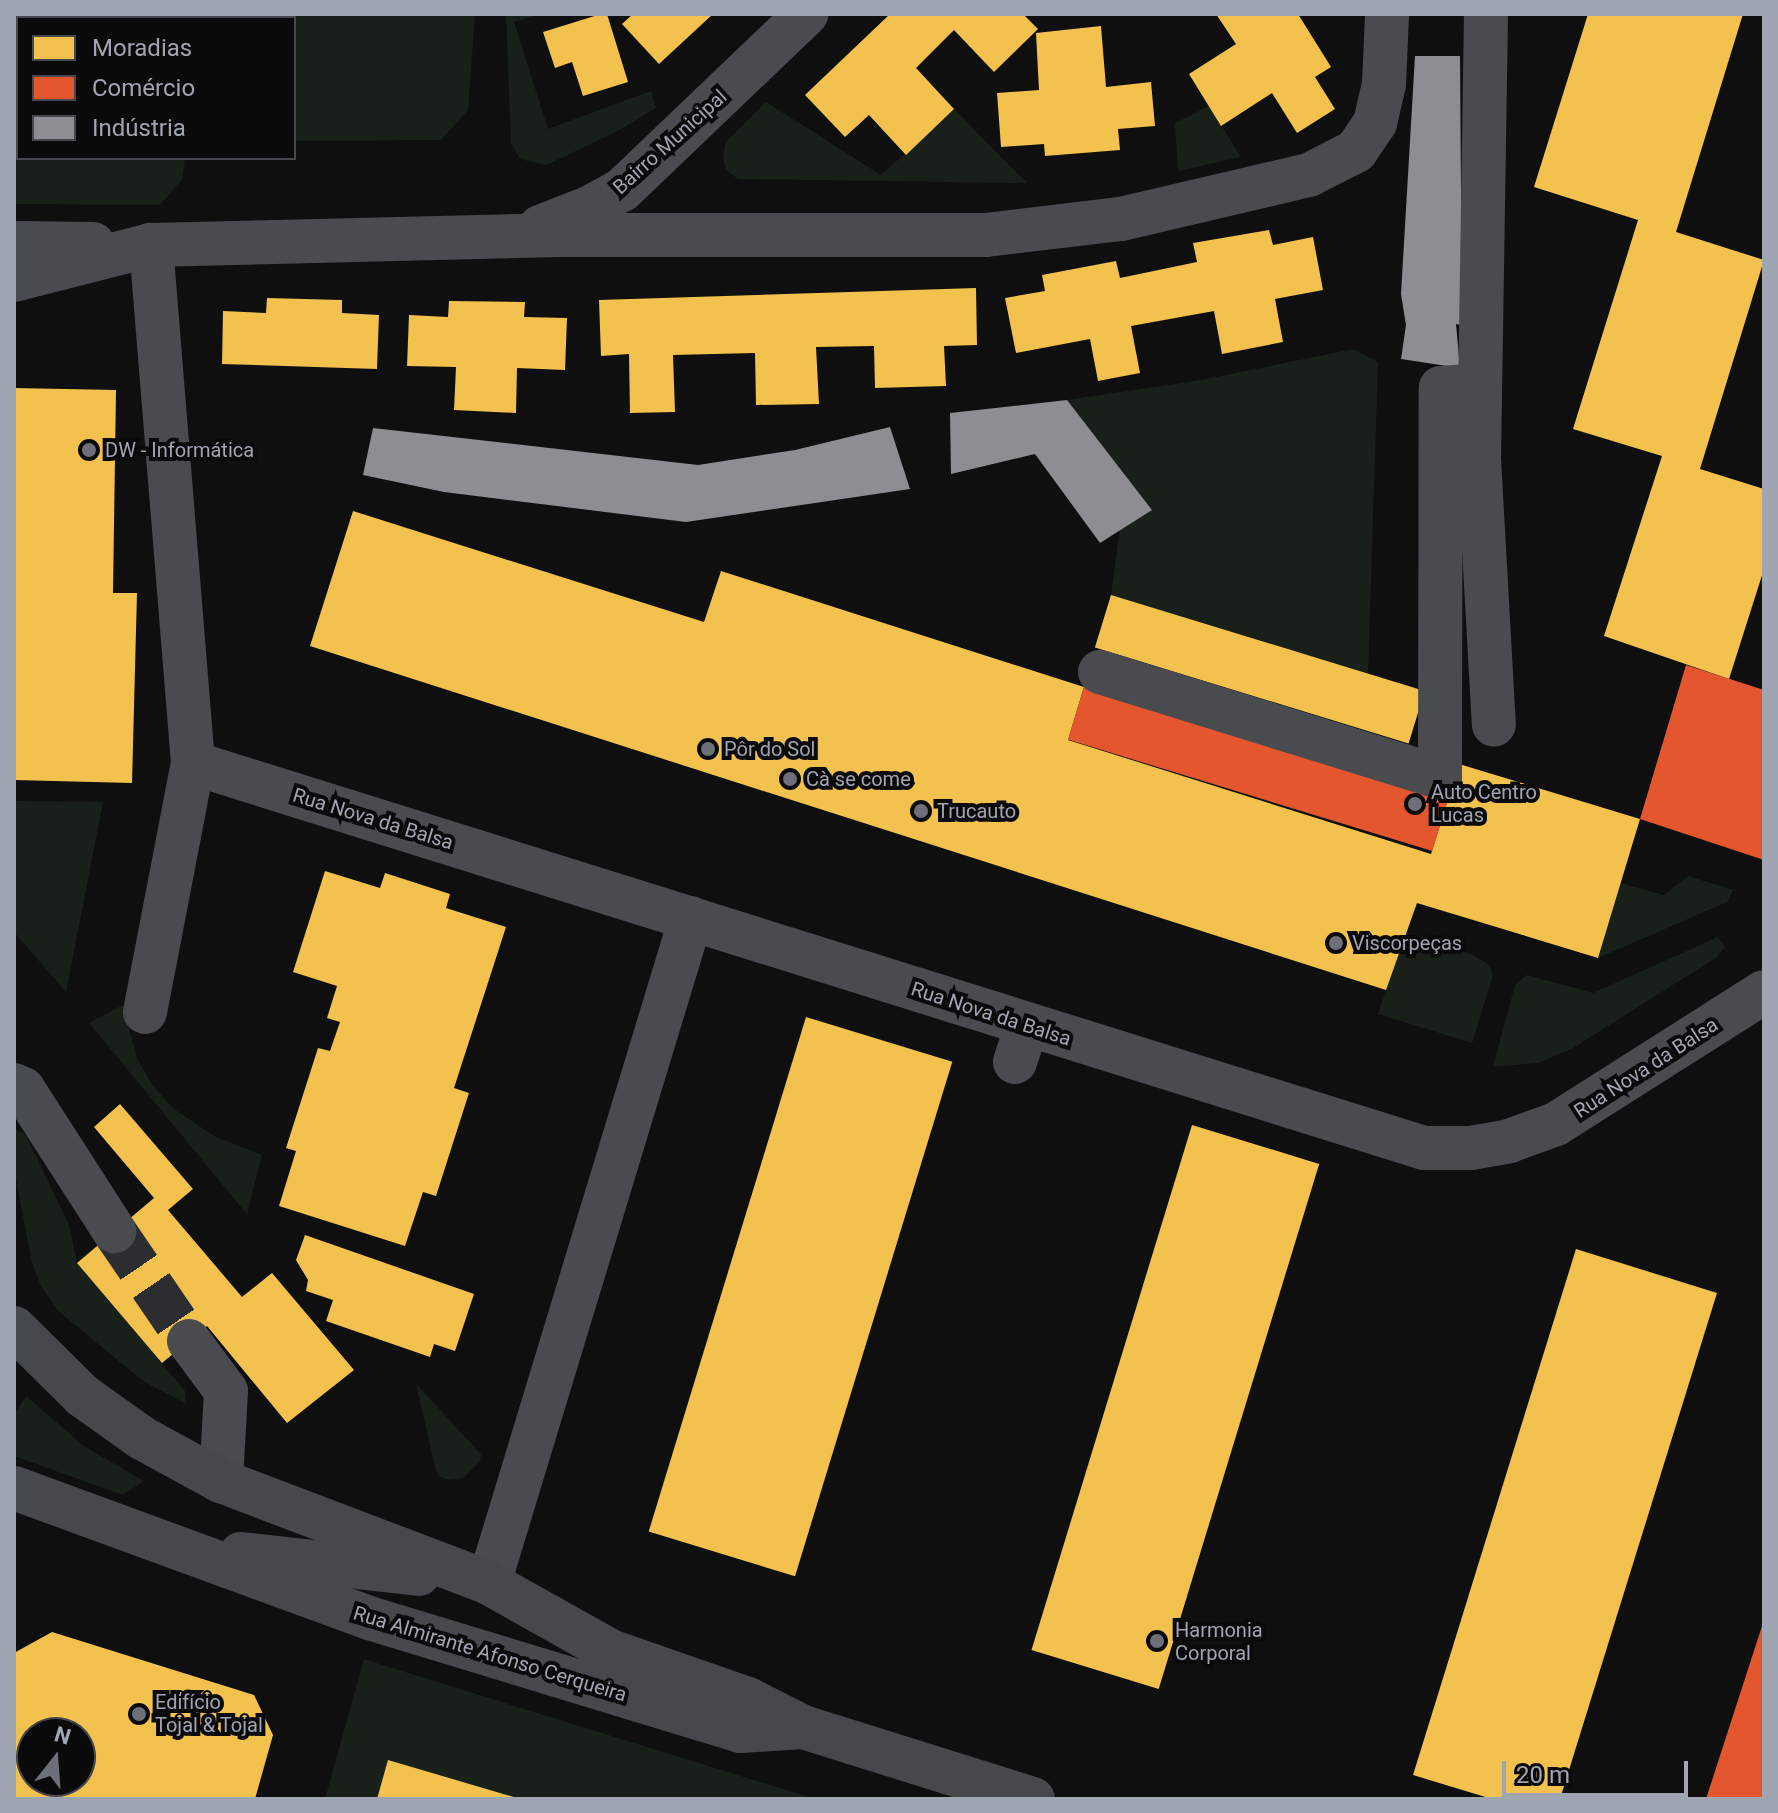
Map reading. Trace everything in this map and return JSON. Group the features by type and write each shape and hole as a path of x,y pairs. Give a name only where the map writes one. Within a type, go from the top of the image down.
{"main road":[{"name":"Rua Almirante Afonso Cerqueira","path":"14,1328 83,1396 142,1438 221,1481 489,1583 610,1651 748,1699 803,1727 1033,1799"},
{"name":"Rua Almirante Afonso Cerqueira","path":"14,1488 369,1618 741,1731 803,1727"},
{"path":"14,1510 70,1509"},
{"name":"Rua Almirante Afonso Cerqueira","path":"183,1550 489,1583"}],"street":[{"name":"Bairro Municipal","path":"511,236 591,207 622,190 806,14"},
{"path":"14,243 151,245 511,236 986,235 1121,219 1309,175 1356,151 1375,123 1384,84 1387,14"},
{"path":"1486,14 1479,459 1494,725"},
{"path":"651,164 634,188 636,208 648,224 671,235"},
{"path":"14,280 151,245"},
{"path":"145,1012 193,763 151,245"},
{"path":"1100,672 1440,777 1441,388 1480,385"},
{"name":"Rua Nova da Balsa","path":"193,763 691,918 1021,1044 1424,1148 1471,1148 1534,1134 1567,1119 1764,992"},
{"path":"489,1583 691,918"},
{"path":"14,1085 23,1089 114,1231"},
{"path":"189,1341 226,1391 221,1481"}],"shaded area":[{"path":"14,14 475,14 468,110 441,140 296,141 296,16 16,16 16,160 185,160 182,179 160,205 14,204"},
{"path":"506,14 540,14 514,22 548,129 651,91 656,108 614,133 546,165 520,159 511,143"},
{"path":"766,102 881,175 954,109 1027,183 738,179 726,170 723,157 726,142"},
{"path":"1209,106 1241,157 1178,171 1175,123"},
{"path":"1353,349 1378,362 1368,673 1111,595 1120,527 1152,510 1067,400 1202,380"},
{"path":"14,801 103,802 66,992 14,932"},
{"path":"1688,876 1733,890 1727,902 1598,958 1620,883 1664,895"},
{"path":"1405,933 1471,954 1488,964 1493,975 1472,1043 1378,1014"},
{"path":"1718,937 1725,947 1717,957 1573,1048 1538,1063 1493,1067 1515,985 1527,975 1593,993"},
{"path":"123,1005 137,1059 153,1086 174,1109 214,1136 262,1155 247,1214 89,1023"},
{"path":"14,1129 24,1133 69,1225 77,1263 185,1391 186,1404 145,1382 115,1358 57,1310 41,1286 32,1263 14,1169"},
{"path":"416,1384 481,1454 480,1461 463,1478 450,1480 440,1477 436,1471"},
{"path":"26,1396 85,1447 144,1481 123,1495 14,1456 14,1415"},
{"path":"364,1659 421,1677 815,1799 325,1799"}],"building: Moradias":[{"path":"607,14 628,82 583,96 572,62 555,68 543,32"},
{"path":"633,14 713,14 659,64 622,24"},
{"path":"890,14 1023,14 1038,29 994,72 954,30 916,68 954,109 906,155 869,115 845,137 805,95"},
{"path":"1216,14 1298,14 1331,67 1315,77 1335,109 1297,133 1272,93 1221,126 1189,74 1236,44"},
{"path":"1588,14 1743,14 1676,232 1764,260 1700,469 1764,489 1764,569 1729,679 1604,636 1662,456 1573,429 1638,220 1534,187"},
{"path":"1101,26 1106,87 1151,82 1155,126 1118,129 1120,150 1045,156 1044,144 1001,147 997,93 1039,90 1036,33"},
{"path":"1269,230 1273,245 1313,237 1323,290 1275,299 1283,342 1222,354 1214,311 1131,326 1140,373 1098,381 1090,339 1016,353 1005,298 1045,291 1042,275 1116,261 1120,278 1197,262 1193,243"},
{"path":"976,288 977,345 944,346 946,386 875,388 874,346 816,347 819,404 756,405 755,353 673,355 675,412 630,413 629,354 601,356 599,300"},
{"path":"267,298 342,300 342,313 379,315 377,369 222,364 223,311 266,313"},
{"path":"449,301 525,302 524,317 567,318 565,370 517,368 516,413 454,410 456,367 407,366 409,315 448,317"},
{"path":"14,388 116,390 113,593 137,593 132,783 14,780"},
{"path":"353,511 704,622 721,571 1084,687 1068,740 1431,854 1459,764 1640,819 1598,958 1417,903 1386,990 310,646"},
{"path":"1111,595 1425,691 1409,743 1095,648"},
{"path":"325,871 380,888 385,873 450,894 446,908 506,927 454,1088 469,1093 436,1196 423,1192 405,1246 279,1206 296,1151 286,1148 318,1048 330,1051 340,1022 327,1018 337,986 293,972"},
{"path":"806,1017 952,1062 795,1576 649,1531"},
{"path":"120,1104 193,1189 168,1210 242,1297 272,1273 354,1370 287,1423 207,1326 162,1363 77,1263 154,1198 94,1127"},
{"path":"1192,1125 1319,1164 1159,1689 1031,1650"},
{"path":"305,1235 474,1294 455,1351 434,1344 430,1357 326,1321 333,1300 306,1291 308,1280 296,1260"},
{"path":"1576,1249 1717,1293 1560,1799 1492,1799 1413,1775"},
{"name":"Edifício Tojal & Tojal","path":"52,1632 254,1695 273,1735 255,1799 14,1799 14,1653"},
{"path":"388,1760 517,1798 517,1799 377,1799"}],"building: Comércio":[{"path":"1686,665 1764,690 1764,860 1640,819"},
{"path":"1084,687 1448,798 1432,851 1068,740"},
{"path":"1763,1623 1764,1799 1706,1799"}],"building: Indústria":[{"path":"1415,56 1460,56 1462,325 1456,324 1460,368 1401,359 1406,325 1401,294"},
{"path":"1067,400 1152,510 1100,543 1035,454 951,474 950,413"},
{"path":"890,427 910,489 686,522 444,492 363,475 373,428 698,465 795,450"}],"tunnel":[{"path":"114,1231 189,1341"}],"place":[{"name":"DW - Informática","path":"89,450"},
{"name":"Pôr do Sol","path":"708,749"},
{"name":"Cà se come","path":"790,779"},
{"name":"Auto Centro Lucas","path":"1415,804"},
{"name":"Trucauto","path":"921,811"},
{"name":"Viscorpeças","path":"1336,943"},
{"name":"Harmonia Corporal","path":"1157,1641"},
{"name":"Edifício Tojal & Tojal","path":"139,1714"}]}
